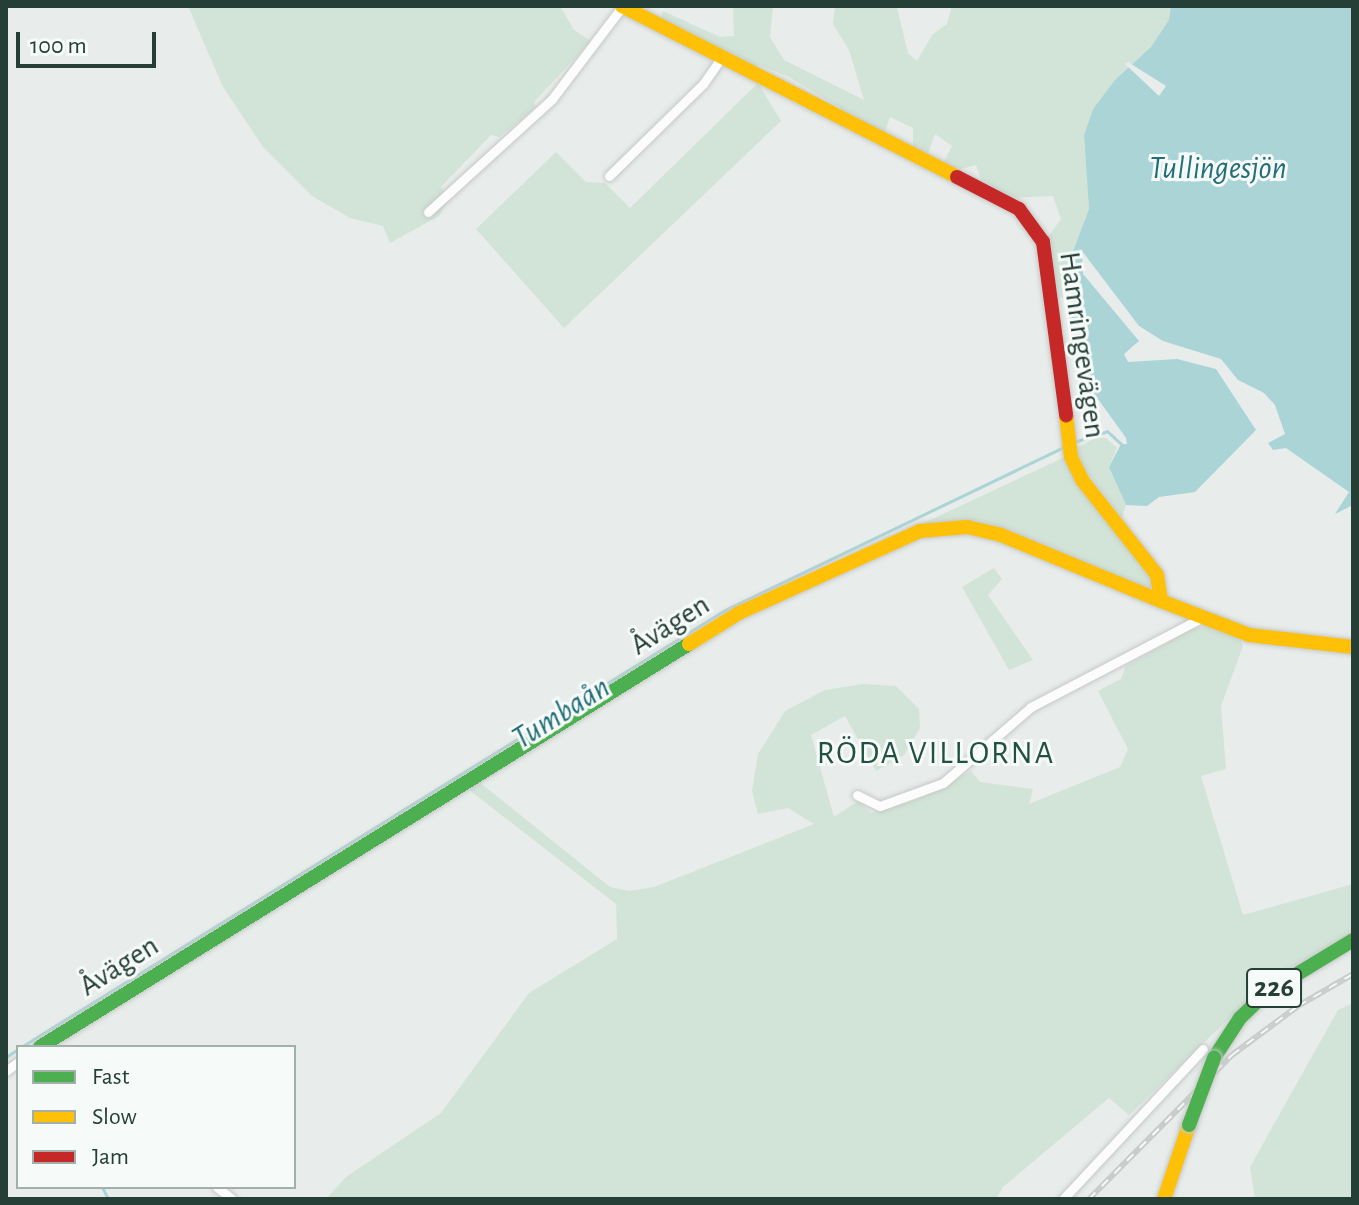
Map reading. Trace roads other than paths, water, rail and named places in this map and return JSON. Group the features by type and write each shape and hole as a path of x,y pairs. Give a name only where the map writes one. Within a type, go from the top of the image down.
{"street":[{"name":"Hamringevägen","path":"428,212 552,99 621,7 979,187 1035,225 1043,242 1071,457 1082,480 1157,575 1161,601"},
{"path":"609,176 703,84 721,58"},
{"name":"Åvägen","path":"43,1045 739,613 920,531 967,527 1001,535 1161,601"},
{"path":"1161,601 1249,635 1353,647"},
{"path":"857,795 880,806 943,783 1031,707 1201,618"},
{"name":"226","path":"1164,1199 1209,1054 1266,993 1353,940"},
{"path":"1063,1199 1209,1054"}],"water":[{"name":"Tullingesjön","path":"1171,6 1353,6 1353,505 1335,514 1349,492 1286,448 1273,450 1268,443 1285,434 1275,405 1264,393 1238,380 1221,359 1163,341 1139,326 1082,251 1083,274 1139,341 1124,354 1128,362 1177,359 1216,369 1256,430 1195,492 1159,497 1147,506 1126,505 1109,467 1121,444 1127,444 1126,438 1088,385 1072,329 1070,259 1089,209 1084,135 1093,109 1115,80 1151,47 1169,20"}],"waterway":[{"name":"Tumbaån","path":"1074,442 1107,431 1121,444"},
{"name":"Tumbaån","path":"24,1045 725,610 1063,447"},
{"name":"Tumbaån","path":"6,1057 16,1050"},
{"path":"103,1189 108,1199"}],"railway":[{"path":"1089,1199 1232,1055 1298,1006 1353,974"}],"district":[{"name":"RÖDA VILLORNA","path":"936,753"}]}
